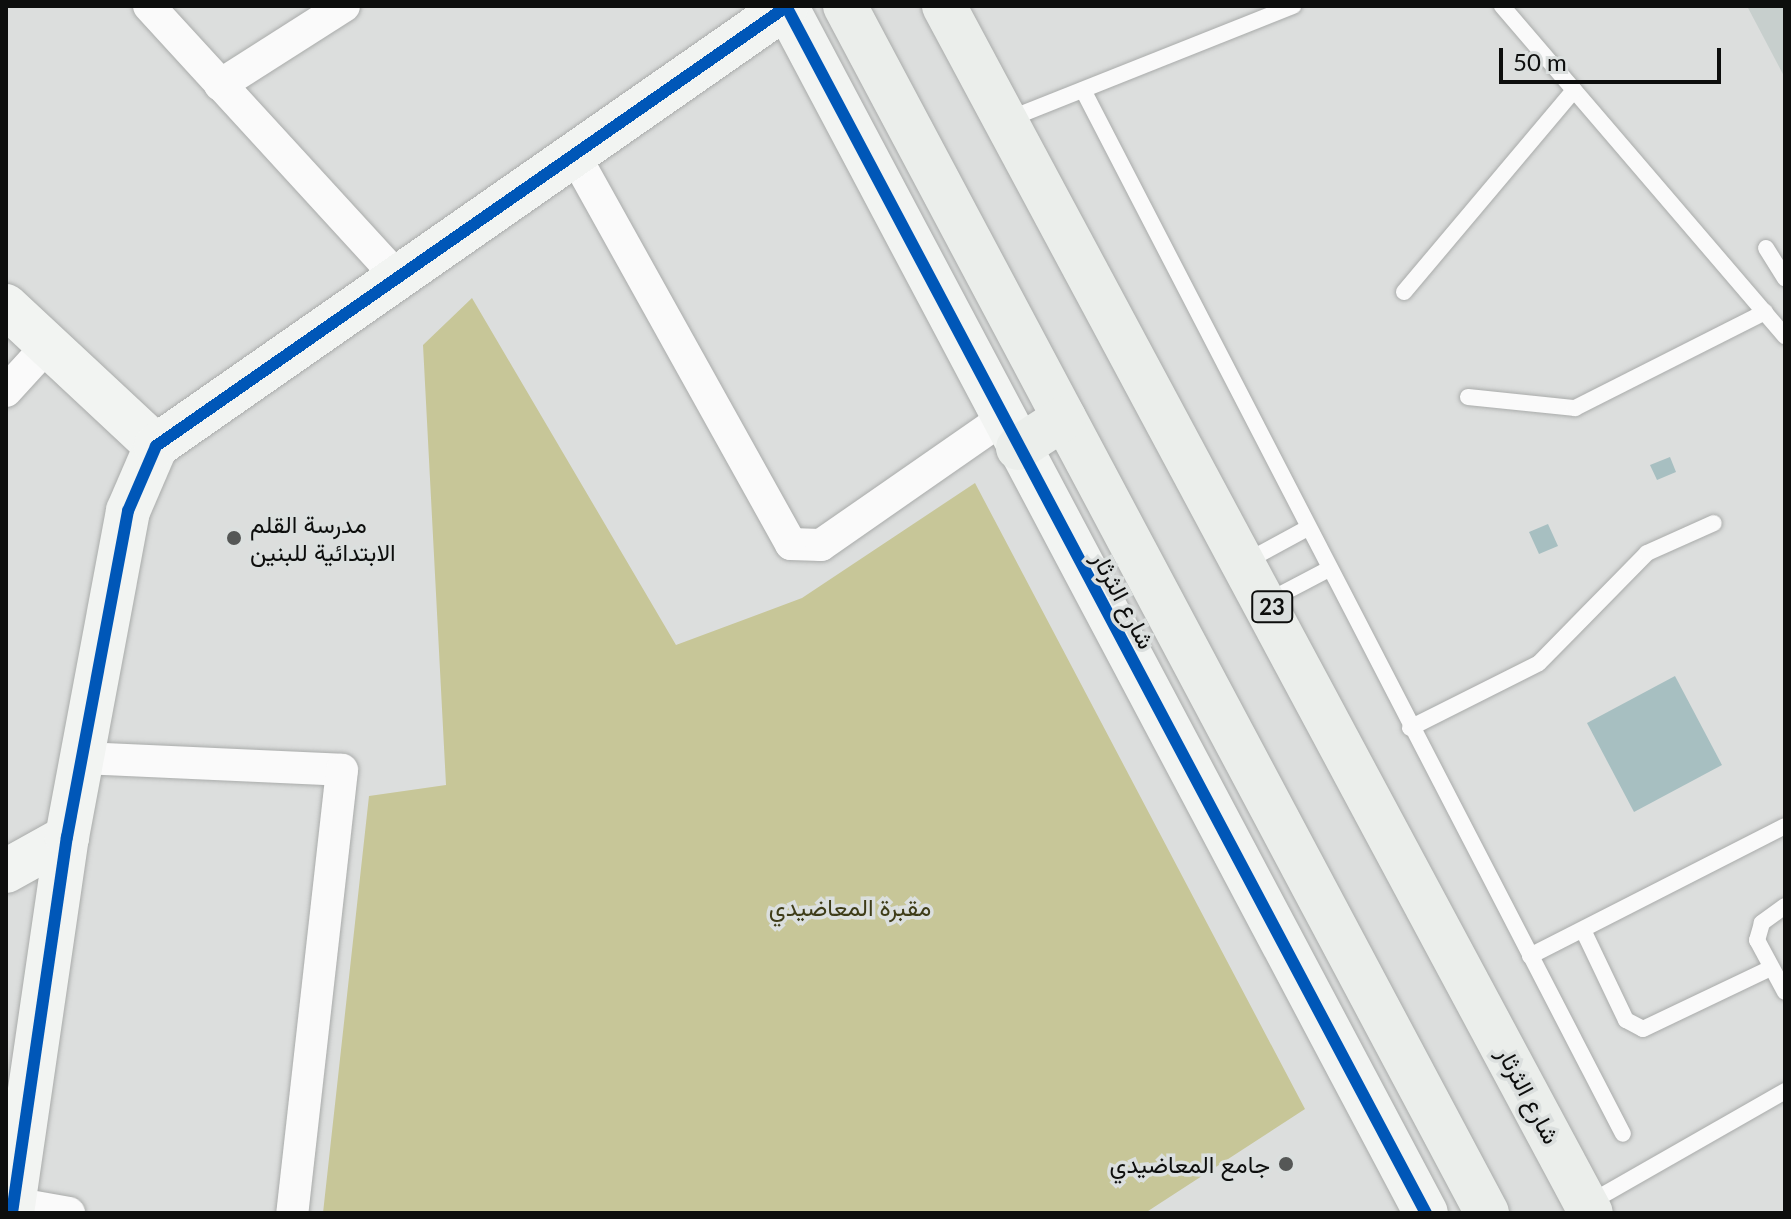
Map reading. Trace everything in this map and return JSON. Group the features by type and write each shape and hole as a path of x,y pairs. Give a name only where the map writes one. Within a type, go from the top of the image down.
{"main road":[{"name":"شارع الثرثار","path":"845,6 1487,1213"},
{"name":"شارع الثرثار","path":"944,6 1247,561 1589,1209"},
{"path":"1010,433 1064,418"}],"street":[{"path":"149,6 400,280"},
{"path":"220,85 344,6"},
{"path":"69,1213 12,1208 16,1152 67,837 128,511 156,446 400,280 786,6"},
{"name":"شارع الثرثار","path":"786,6 1426,1213"},
{"path":"575,156 791,544 821,545 1010,433"},
{"path":"6,306 156,446"},
{"path":"6,391 48,345"},
{"path":"82,758 342,770 292,1213"},
{"path":"6,871 67,837"}],"lane":[{"path":"1006,120 1293,6"},
{"path":"1502,6 1785,336"},
{"path":"1083,90 1327,570 1623,1134"},
{"path":"1404,292 1574,90"},
{"path":"1766,248 1785,278"},
{"path":"1468,397 1555,410 1585,405 1765,312"},
{"path":"1410,728 1539,663 1647,553 1714,523"},
{"path":"1247,561 1306,529"},
{"path":"1268,601 1327,570"},
{"path":"1530,956 1785,826"},
{"path":"1785,906 1758,932 1771,968 1785,992"},
{"path":"1583,930 1626,1020 1643,1029 1771,968"},
{"path":"1589,1209 1785,1091"}],"shaded area":[{"path":"1747,6 1785,6 1785,78"}],"green space":[{"name":"مقبرة المعاضيدي","path":"472,298 676,645 802,598 975,483 1305,1109 1145,1213 323,1213 369,796 446,785 423,345"}],"building":[{"path":"1670,457 1676,472 1657,480 1650,465"},
{"path":"1548,524 1558,546 1539,554 1529,532"},
{"path":"1675,676 1722,765 1634,812 1587,723"}],"cycle path":[{"path":"786,6 1426,1213"},
{"path":"12,1213 67,837 128,511 156,446 786,7"}],"place":[{"name":"مدرسة القلم الابتدائية للبنين","path":"234,538"},
{"name":"جامع المعاضيدي","path":"1286,1164"}]}
